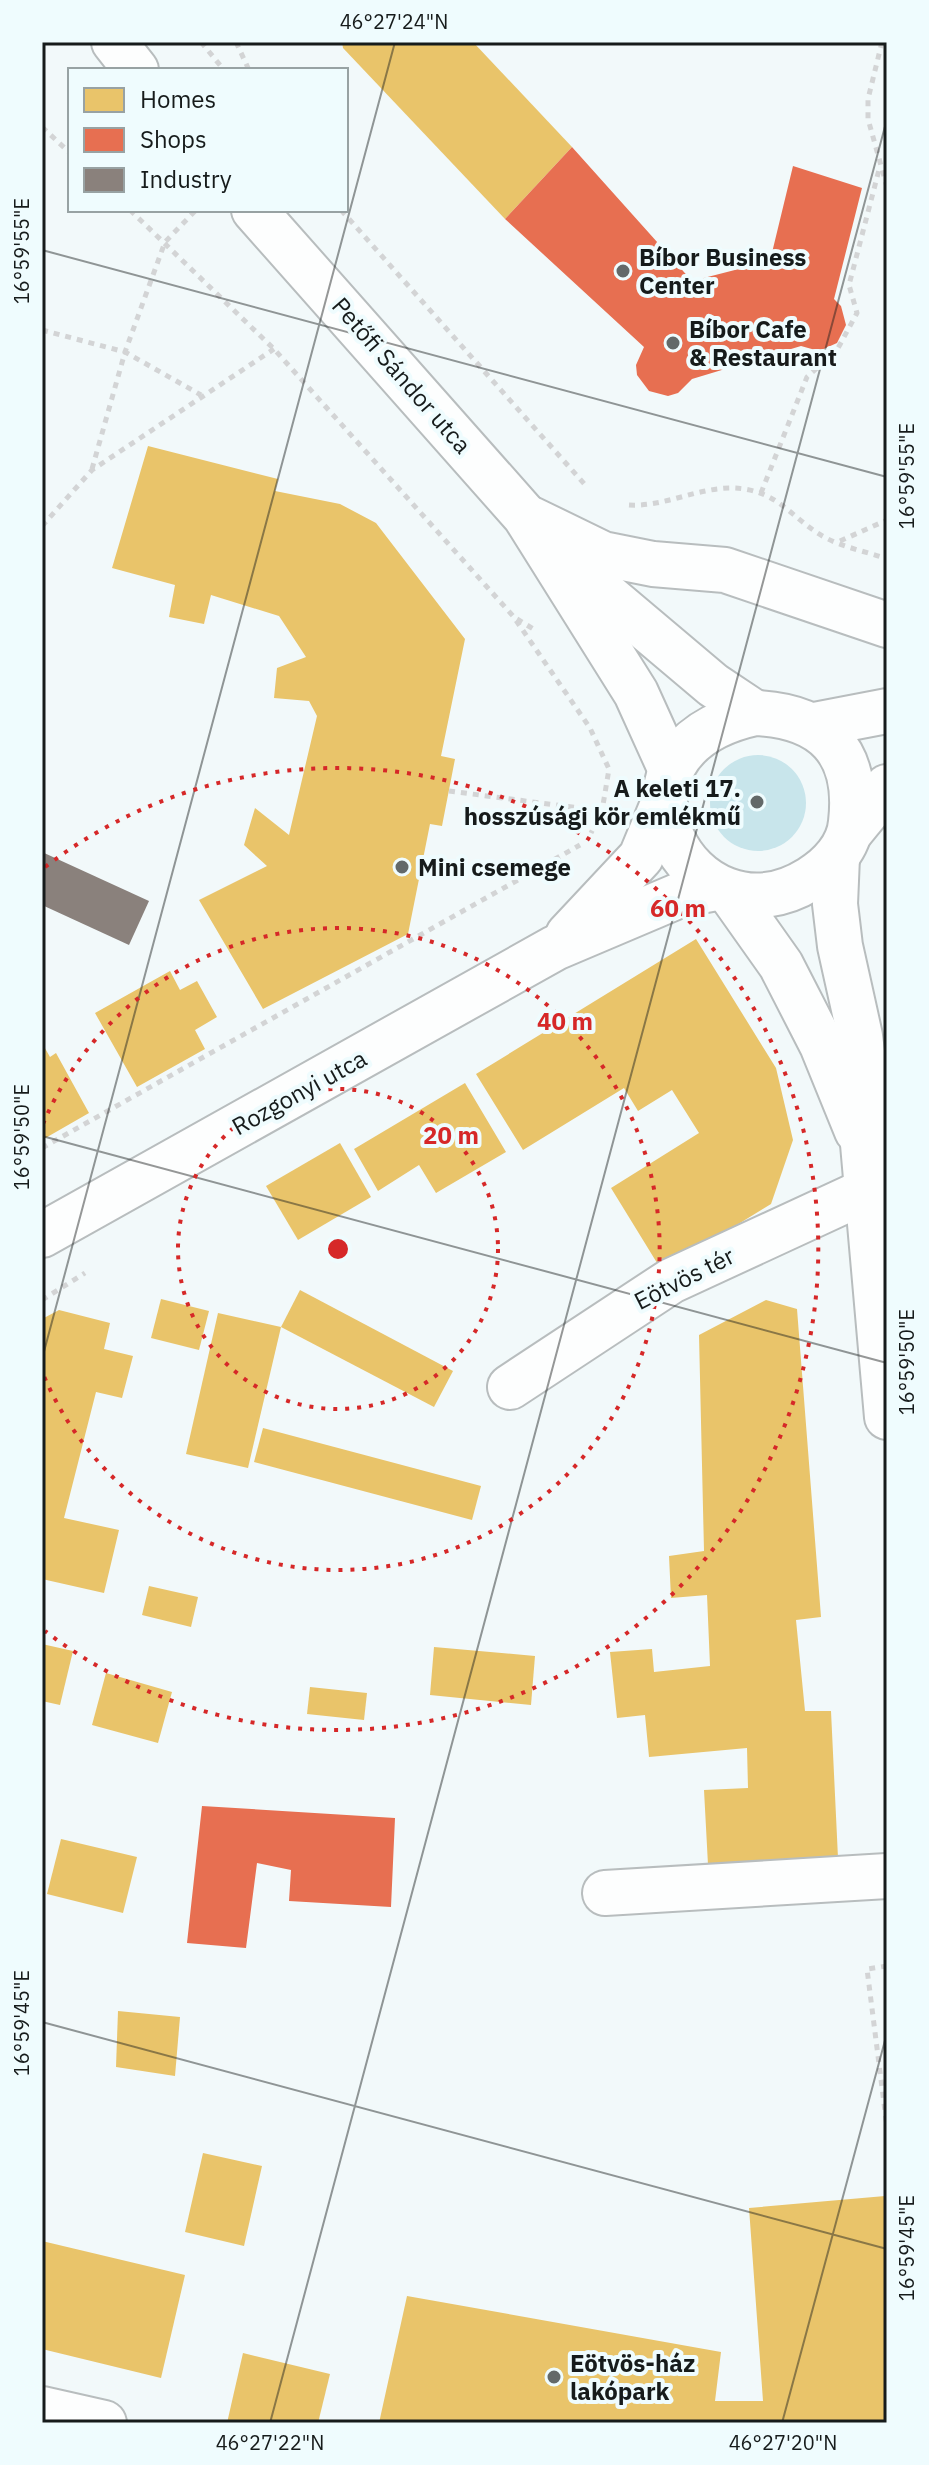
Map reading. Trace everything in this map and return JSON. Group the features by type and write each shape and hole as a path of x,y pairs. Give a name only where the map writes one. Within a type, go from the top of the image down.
{"street":[{"name":"Petőfi Sándor utca","path":"256,212 535,530 713,685 755,713"},
{"name":"Petőfi Sándor utca","path":"535,530 636,693 668,784"},
{"path":"535,530 603,554 653,564 725,570 887,625"},
{"path":"863,1144 822,1045 781,965 723,891 692,868 678,851 671,834 668,784 684,747 702,731 723,720 755,713 782,714 814,725 887,711"},
{"path":"814,725 845,762 854,802 835,904 865,1075 863,1144 870,1189 887,1417"},
{"name":"Rozgonyi utca","path":"555,948 592,913 641,857 668,784"},
{"path":"723,891 783,892 823,871 887,787"},
{"name":"Rozgonyi utca","path":"42,1235 555,948 680,895 723,891"},
{"name":"Eötvös tér","path":"510,1387 671,1281 870,1189"},
{"path":"605,1893 887,1876"},
{"path":"44,2414 104,2423"}],"path":[{"path":"201,42 222,68"},
{"path":"236,42 248,68"},
{"path":"882,42 868,99 868,119 887,187"},
{"path":"42,127 68,151"},
{"path":"761,493 807,377 837,350 857,313 849,285 880,166"},
{"path":"132,212 274,349 513,616 590,728"},
{"path":"92,470 125,352 165,242 194,212"},
{"path":"343,212 568,470 595,494"},
{"path":"42,330 125,352 201,395"},
{"path":"42,526 92,470 274,349"},
{"path":"622,504 646,506 700,491 734,488 761,493 774,497 828,539 887,559"},
{"path":"839,542 887,520"},
{"path":"449,791 602,811"},
{"path":"42,1148 588,841"},
{"path":"887,1966 867,1969 887,2127"}],"shaded area":[{"path":"758,755 776,759 792,769 802,785 806,803 802,821 792,837 776,847 758,851 740,847 724,837 714,821 710,803 714,785 724,769 740,759"}],"building: Homes":[{"path":"342,42 473,42 572,147 505,219 343,48"},
{"path":"148,446 278,479 275,491 340,504 376,523 465,639 441,756 455,759 442,826 430,824 408,934 263,1009 199,900 267,866 244,845 255,808 289,835 317,716 309,701 274,698 277,668 306,657 279,616 211,595 204,624 169,617 175,585 112,568"},
{"path":"696,939 776,1068 793,1140 771,1204 662,1271 611,1188 699,1133 672,1090 638,1111 624,1088 523,1150 476,1074"},
{"path":"170,971 180,990 197,981 217,1017 195,1030 205,1049 137,1087 95,1013"},
{"path":"42,1043 50,1057 56,1053 89,1113 42,1140"},
{"path":"465,1083 506,1152 436,1193 419,1165 378,1191 354,1149"},
{"path":"340,1143 371,1197 298,1240 266,1186"},
{"path":"300,1290 453,1371 434,1407 281,1327"},
{"path":"161,1299 209,1311 199,1350 151,1338"},
{"path":"766,1300 797,1309 821,1617 796,1620 805,1711 831,1711 838,1858 708,1865 704,1790 748,1788 747,1748 649,1757 645,1715 617,1718 610,1652 652,1649 654,1672 710,1666 707,1595 671,1598 669,1556 704,1551 699,1335"},
{"path":"59,1310 110,1323 104,1349 133,1356 122,1398 96,1392 64,1518 119,1530 104,1593 42,1579 42,1319"},
{"path":"218,1313 281,1327 248,1468 186,1454"},
{"path":"263,1428 481,1486 472,1520 254,1462"},
{"path":"149,1586 198,1597 191,1627 142,1615"},
{"path":"42,1644 73,1651 60,1705 42,1701"},
{"path":"434,1647 535,1656 531,1705 430,1695"},
{"path":"106,1673 172,1692 158,1743 92,1725"},
{"path":"310,1687 367,1693 364,1720 307,1714"},
{"path":"61,1839 137,1857 123,1913 47,1894"},
{"path":"118,2011 180,2017 175,2076 116,2067"},
{"path":"203,2153 262,2166 244,2246 185,2232"},
{"path":"885,2196 887,2423 379,2423 407,2296 721,2352 715,2401 763,2401 749,2208"},
{"path":"42,2241 185,2275 161,2378 42,2349"},
{"path":"243,2353 330,2374 318,2423 227,2423"}],"building: Shops":[{"name":"Bíbor Business Center","path":"572,147 692,281 770,261 793,166 862,188 834,299 841,306 846,325 837,343 819,351 801,346 692,379 678,393 668,396 649,391 637,375 636,365 644,347 505,219"},
{"path":"202,1806 395,1818 391,1907 289,1901 291,1870 257,1863 246,1948 187,1943"}],"building: Industry":[{"path":"42,852 149,901 129,945 42,905"}],"place":[{"name":"Bíbor Business Center","path":"623,271"},
{"name":"Bíbor Cafe & Restaurant","path":"673,343"},
{"name":"A keleti 17. hosszúsági kör emlékmű","path":"757,802"},
{"name":"Mini csemege","path":"402,867"},
{"name":"Eötvös-ház lakópark","path":"554,2377"}]}
